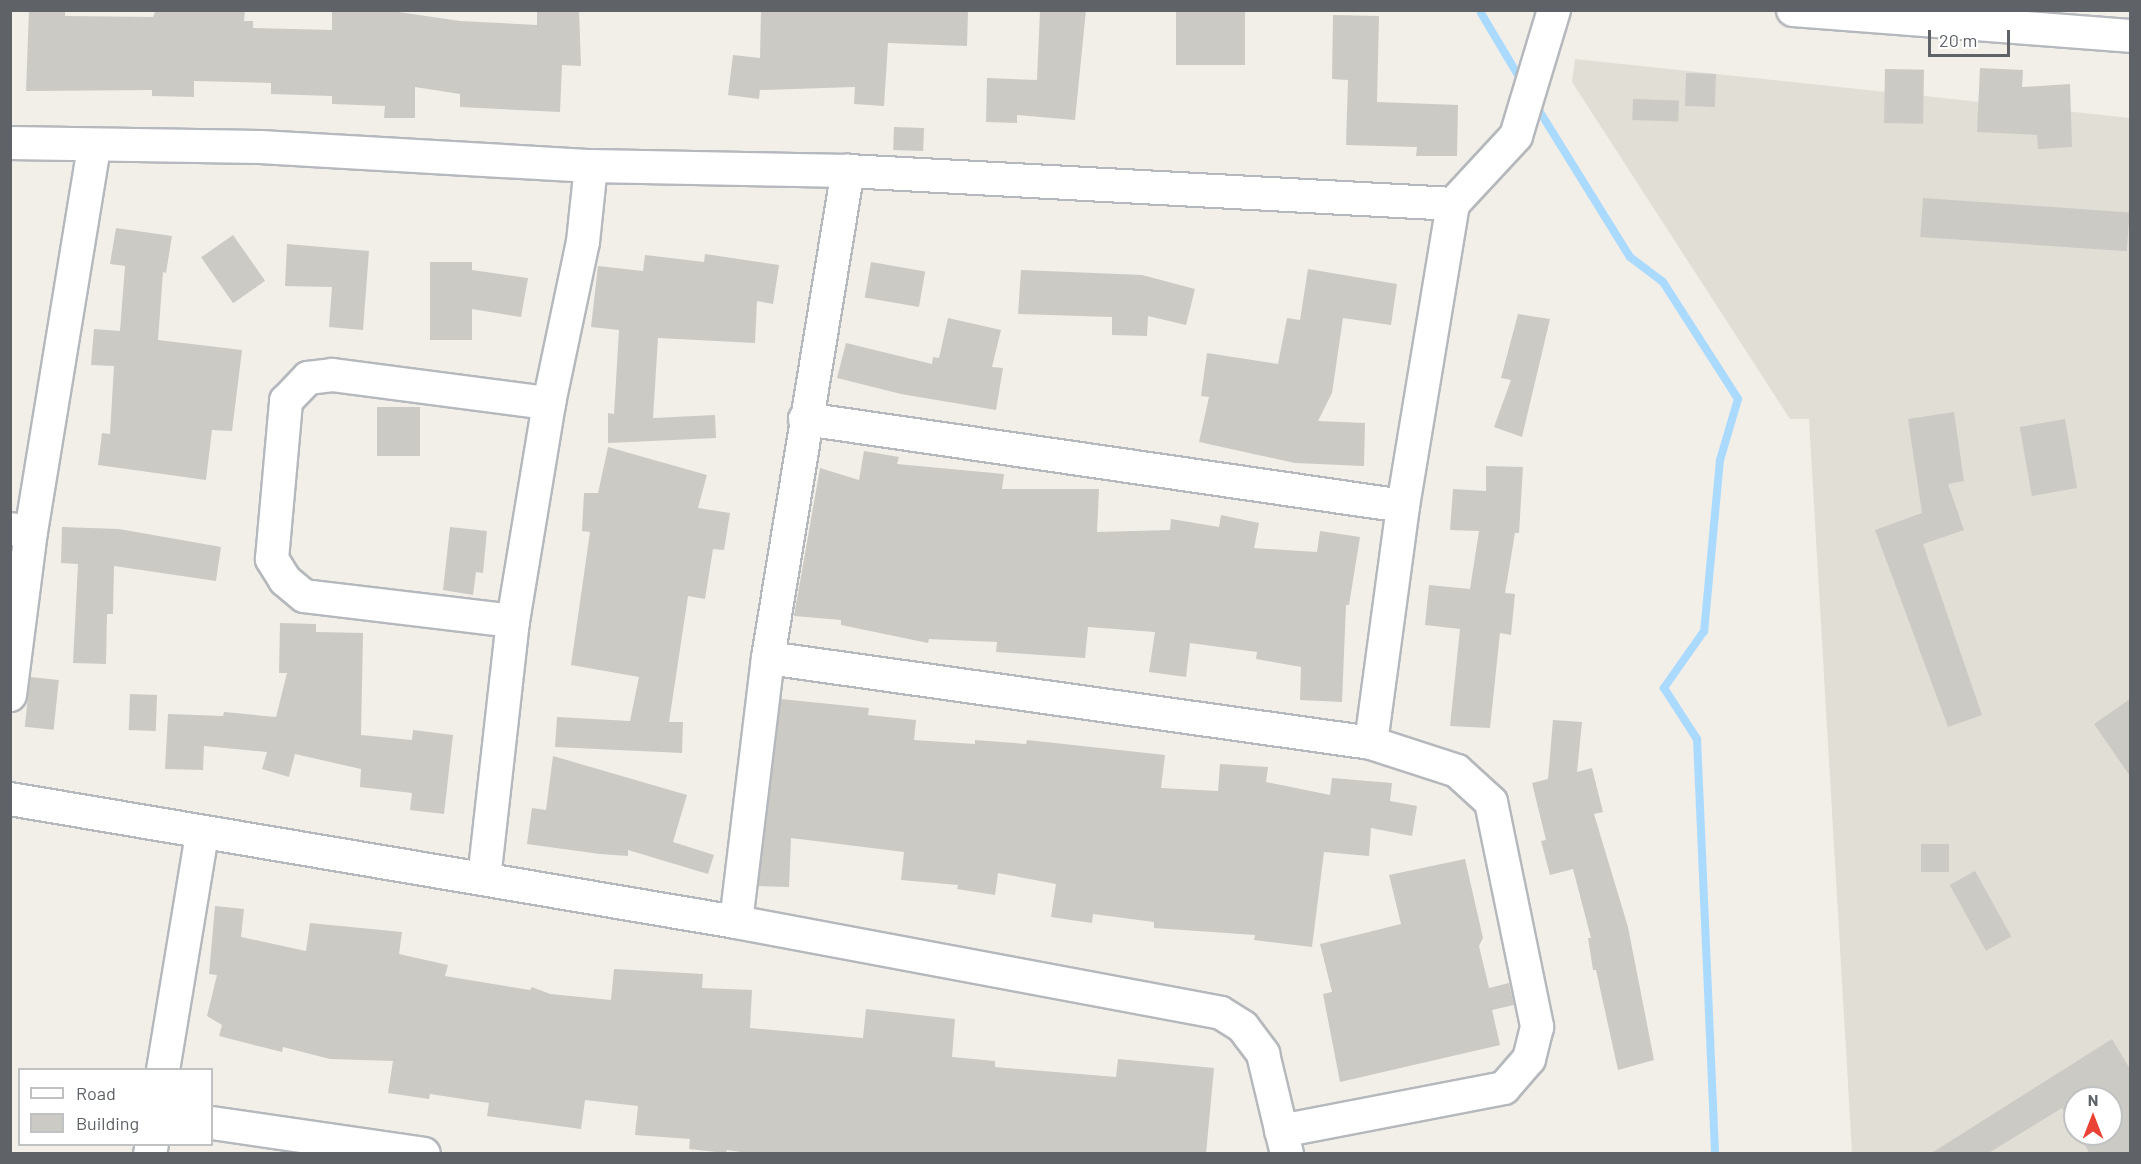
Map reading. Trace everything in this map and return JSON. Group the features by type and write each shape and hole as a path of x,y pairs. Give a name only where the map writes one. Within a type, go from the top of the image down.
{"street":[{"path":"1371,743 1403,506 1453,204 1516,136 1554,10"},
{"path":"1793,10 2130,36"},
{"path":"10,143 260,147 591,166 848,171 1453,204"},
{"path":"10,695 21,531 94,146"},
{"path":"484,879 513,621 549,403 583,242 591,166"},
{"path":"736,922 768,658 805,419 848,171"},
{"path":"513,621 304,596 285,580 272,559 286,401 308,378 332,375 549,403"},
{"path":"805,419 1403,506"},
{"path":"10,799 202,834 736,922 1221,1013 1243,1027 1263,1054 1284,1142 1504,1088 1529,1059 1537,1027 1491,802 1457,771 1371,743 768,658"},
{"path":"163,1068 202,834"},
{"path":"213,1123 424,1154"}],"shaded area":[{"path":"1575,59 2130,118 2130,1153 1852,1153 1809,419 1790,419 1572,82"}],"building":[{"path":"29,10 65,10 65,16 153,17 156,10 245,10 244,21 253,21 253,28 332,30 332,10 385,10 460,21 537,25 537,10 579,10 581,66 562,65 560,112 460,107 460,94 415,87 415,118 384,118 385,106 332,104 332,96 271,94 271,83 194,81 194,97 152,96 152,90 26,91"},
{"path":"761,10 968,10 967,46 888,43 884,106 854,104 855,87 760,90 759,99 728,95 733,55 760,58"},
{"path":"1040,10 1086,10 1075,120 1017,115 1017,123 986,122 987,78 1037,80"},
{"path":"1176,10 1245,10 1245,65 1176,65"},
{"path":"1333,15 1379,16 1377,102 1458,105 1457,156 1416,156 1417,147 1346,145 1348,80 1332,79"},
{"path":"1980,68 2023,70 2022,87 2070,84 2072,147 2038,149 2037,135 1977,132"},
{"path":"1885,69 1924,70 1923,124 1884,123"},
{"path":"1686,73 1716,74 1715,107 1685,106"},
{"path":"1633,99 1679,101 1678,122 1632,120"},
{"path":"894,127 924,128 923,151 893,150"},
{"path":"1923,198 2129,212 2127,251 1920,237"},
{"path":"116,228 172,236 166,273 163,272 158,340 242,350 232,431 212,430 206,480 98,465 102,433 110,434 114,366 91,365 94,329 120,331 125,266 110,264"},
{"path":"233,235 265,281 233,303 201,257"},
{"path":"287,244 369,251 363,330 329,327 332,287 285,286"},
{"path":"705,254 779,265 773,304 757,301 755,343 658,338 653,418 715,415 716,438 608,443 608,413 614,414 619,330 591,327 598,266 643,271 645,255 704,262"},
{"path":"430,262 472,262 472,270 528,278 521,317 472,309 472,340 430,340"},
{"path":"871,262 925,272 919,307 865,297"},
{"path":"1308,269 1397,284 1391,325 1343,318 1332,393 1318,421 1365,423 1364,466 1295,463 1199,442 1209,397 1201,396 1207,353 1278,364 1287,318 1300,320"},
{"path":"1021,270 1142,275 1195,289 1186,325 1148,316 1147,336 1112,335 1112,317 1018,314"},
{"path":"1518,314 1550,319 1522,437 1494,427 1511,380 1501,378"},
{"path":"948,318 1001,330 992,367 1003,368 996,410 901,394 837,378 846,343 932,364 933,357 939,358"},
{"path":"377,407 420,407 420,456 377,456"},
{"path":"1954,412 1964,481 1948,484 1964,530 1923,544 1982,715 1948,727 1875,530 1922,513 1908,419"},
{"path":"2065,419 2077,488 2032,496 2020,427"},
{"path":"608,447 707,475 698,508 730,513 724,550 713,549 705,599 688,596 669,722 683,722 682,753 555,747 557,717 630,721 639,677 571,665 590,532 582,531 584,493 598,493"},
{"path":"864,451 899,457 897,464 1004,474 1002,489 1099,489 1097,532 1170,530 1171,519 1219,527 1221,515 1259,523 1254,548 1317,552 1320,531 1360,537 1349,605 1346,605 1342,702 1300,700 1301,667 1256,659 1257,652 1190,643 1186,677 1149,672 1155,632 1088,627 1085,658 996,652 997,642 929,639 928,643 841,625 841,620 794,616 820,468 859,480"},
{"path":"1486,466 1523,467 1519,533 1515,533 1505,593 1515,594 1511,635 1500,633 1490,728 1450,726 1460,629 1425,625 1429,585 1470,589 1479,531 1450,530 1453,489 1486,491"},
{"path":"62,527 119,529 221,547 216,581 114,566 113,614 107,614 106,664 73,663 78,564 61,563"},
{"path":"450,527 487,531 483,573 476,572 473,595 443,590"},
{"path":"280,623 316,624 316,632 363,633 361,735 412,740 413,730 453,735 444,814 410,810 412,793 360,787 361,769 295,754 289,777 262,769 267,752 204,746 203,770 165,769 168,714 223,716 224,712 276,717 287,673 279,673"},
{"path":"30,677 59,680 54,730 25,727"},
{"path":"130,694 157,695 156,731 129,730"},
{"path":"781,699 869,708 868,715 916,720 914,740 975,744 975,740 1026,744 1027,740 1165,755 1161,788 1218,791 1220,764 1268,767 1266,782 1330,795 1332,778 1392,783 1390,801 1417,806 1412,836 1371,828 1369,856 1324,852 1312,947 1254,940 1255,935 1154,928 1154,922 1093,914 1092,923 1051,917 1056,884 998,873 995,895 957,889 958,885 901,880 904,852 791,838 789,887 758,886"},
{"path":"2130,699 2130,776 2094,724"},
{"path":"1553,720 1582,722 1577,772 1592,768 1603,812 1594,814 1628,927 1654,1060 1618,1070 1596,970 1593,970 1588,938 1591,938 1573,869 1550,875 1541,841 1546,840 1532,783 1548,779"},
{"path":"553,756 687,795 673,842 714,855 708,874 628,850 628,856 527,844 532,808 546,810"},
{"path":"1921,844 1949,844 1949,872 1921,872"},
{"path":"1465,859 1483,938 1479,946 1489,988 1509,983 1514,1005 1492,1010 1500,1045 1340,1082 1323,994 1332,992 1320,944 1401,924 1389,875"},
{"path":"1975,871 2011,937 1986,951 1950,885"},
{"path":"215,906 244,909 241,937 306,951 310,923 402,932 399,954 448,965 445,976 530,990 532,987 550,994 611,1000 614,969 703,974 702,988 752,990 750,1028 863,1038 866,1009 955,1019 952,1057 995,1061 995,1067 1116,1077 1118,1059 1214,1068 1206,1154 754,1154 727,1150 726,1153 689,1149 690,1139 635,1135 638,1106 585,1100 581,1129 487,1116 489,1103 430,1094 429,1099 388,1093 393,1061 330,1059 283,1047 282,1052 219,1036 222,1025 207,1016 217,975 209,974"},
{"path":"2112,1039 2130,1069 2130,1154 2090,1154 2085,1146 2123,1146 2123,1086 2063,1086 2063,1110 2062,1108 1987,1154 1930,1154"}],"waterway":[{"path":"1481,13 1524,85"},
{"path":"1535,104 1630,257 1663,282 1738,399 1720,460 1704,631 1664,688 1697,739 1715,1154"}]}
